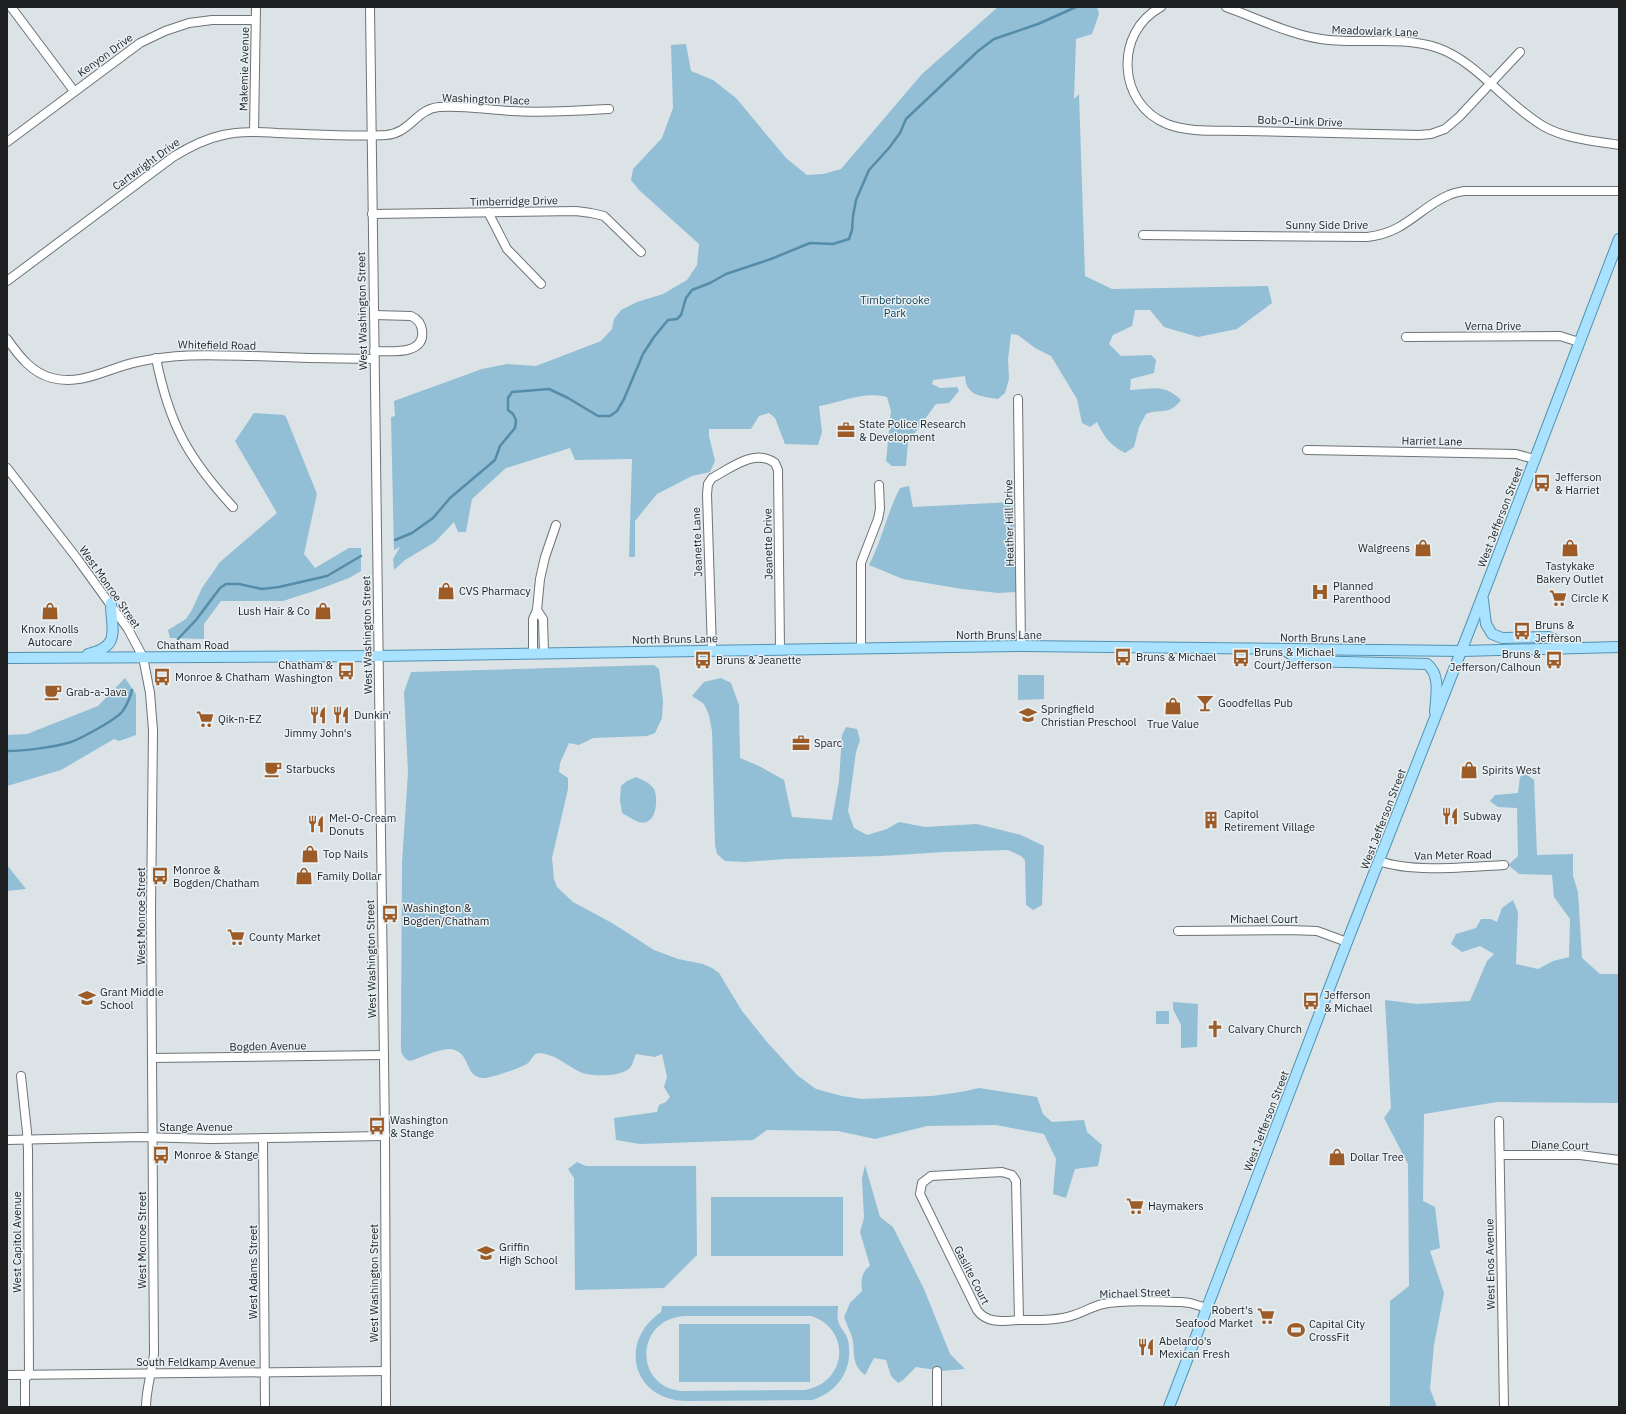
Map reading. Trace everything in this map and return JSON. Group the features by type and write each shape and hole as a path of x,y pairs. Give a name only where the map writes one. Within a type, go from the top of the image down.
{"main road":[{"name":"West Jefferson Street","path":"1169,1407 1347,942 1462,651 1619,239"},
{"path":"1482,596 1486,624 1492,634 1502,638 1549,637 1576,649"},
{"path":"76,658 98,652 110,643 113,635 111,603"},
{"name":"North Bruns Lane","path":"378,656 1022,646 1462,651 1619,647"},
{"path":"1283,649 1299,660 1304,661 1427,664 1432,669 1436,678 1435,720"},
{"name":"Chatham Road","path":"7,658 378,656"}],"street":[{"path":"11,7 74,91"},
{"name":"Makemie Avenue","path":"254,132 256,7"},
{"name":"West Washington Street","path":"370,7 385,1136 386,1407"},
{"name":"Bob-O-Link Drive","path":"1161,7 1148,16 1134,33 1127,56 1128,77 1132,90 1144,108 1160,121 1174,126 1190,129 1418,135 1431,134 1445,129 1520,52"},
{"name":"Meadowlark Lane","path":"1226,7 1297,33 1320,39 1349,42 1422,43 1439,48 1460,59 1527,115 1544,126 1576,138 1619,145"},
{"name":"Kenyon Drive","path":"7,142 140,43 165,31 188,23 203,21 256,20"},
{"name":"Washington Place","path":"371,135 400,132 425,112 437,107 520,112 568,112 609,109"},
{"name":"Cartwright Drive","path":"7,281 173,157 193,145 221,135 254,132 371,135"},
{"name":"Sunny Side Drive","path":"1143,235 1367,237 1384,234 1396,229 1449,195 1464,191 1619,191"},
{"path":"488,212 507,249 541,284"},
{"name":"Timberridge Drive","path":"372,214 591,212 604,216 641,252"},
{"name":"Whitefield Road","path":"7,339 22,359 32,368 51,378 73,380 88,378 133,363 156,358 186,355 374,355 407,351 418,345 421,340 422,332 420,324 416,318 411,316 374,315"},
{"name":"Verna Drive","path":"1406,337 1560,336 1579,342"},
{"path":"156,358 168,406 182,439 196,463 233,507"},
{"name":"Heather Hill Drive","path":"1018,399 1022,646"},
{"name":"Harriet Lane","path":"1308,450 1516,454 1534,459"},
{"name":"Jeanette Drive","path":"752,458 763,457 770,460 775,463 778,470 780,650"},
{"name":"Jeanette Lane","path":"712,650 707,494 708,484 712,478 752,458"},
{"name":"West Monroe Street","path":"7,468 111,603 128,629 143,657 150,693 153,730 151,868 154,1354 151,1373 146,1388 146,1407"},
{"path":"861,648 860,570 863,554 878,519 880,509 879,485"},
{"path":"539,653 534,619 537,610 541,570 556,525"},
{"name":"Van Meter Road","path":"1379,861 1390,865 1437,868 1504,865"},
{"name":"Michael Court","path":"1178,931 1310,931 1347,942"},
{"name":"Bogden Avenue","path":"152,1058 384,1055"},
{"name":"West Capitol Avenue","path":"21,1076 27,1140 29,1374 25,1378 25,1407"},
{"name":"West Enos Avenue","path":"1499,1121 1504,1407"},
{"name":"Stange Avenue","path":"7,1140 385,1136"},
{"name":"West Adams Street","path":"264,1138 265,1407"},
{"name":"Diane Court","path":"1500,1155 1580,1155 1619,1160"},
{"name":"Gaslite Court","path":"1002,1172 1012,1175 1015,1178 1017,1186 1019,1320 990,1320 984,1318 977,1310 920,1194 922,1183 927,1178 936,1175 1002,1172"},
{"name":"Michael Street","path":"1019,1320 1050,1320 1068,1317 1080,1313 1095,1305 1112,1303 1181,1302 1207,1308"},
{"name":"South Feldkamp Avenue","path":"7,1375 386,1371"},
{"path":"937,1371 937,1407"}],"green space":[{"name":"Timberbrooke Park","path":"998,7 1097,7 1099,14 1092,34 1076,39 1074,99 1079,94 1085,276 1112,289 1268,286 1272,303 1237,329 1198,337 1164,327 1150,310 1135,310 1132,326 1113,335 1109,344 1121,356 1151,355 1156,360 1154,373 1131,379 1130,390 1151,388 1163,389 1169,391 1181,400 1177,405 1169,410 1146,414 1139,427 1134,447 1125,453 1115,447 1108,440 1097,422 1090,427 1082,423 1077,399 1051,356 1035,348 1018,335 1011,334 1008,360 1009,379 1005,393 998,399 975,394 968,388 965,376 933,380 932,384 940,388 957,387 959,391 949,403 936,404 908,442 906,466 892,466 886,461 891,411 887,397 870,395 861,396 819,406 822,432 818,445 785,444 775,418 769,413 759,416 751,429 709,429 709,436 715,461 710,472 692,476 657,494 635,521 635,557 629,557 632,459 575,460 570,448 506,468 472,499 466,532 458,532 454,522 435,542 405,560 394,570 393,559 400,547 394,550 391,417 395,416 394,401 482,369 507,364 536,366 601,341 612,329 614,319 621,310 637,302 663,294 687,280 697,265 699,244 639,190 631,180 633,169 662,138 673,108 671,45 686,44 691,71 713,80 736,98 786,158 807,175 823,174 841,169 922,74"},
{"path":"254,413 284,415 286,417 317,494 304,554 315,568 349,548 361,548 361,571 349,578 283,601 221,601 204,624 204,639 170,638 168,630 186,619 192,610 202,588 220,562 277,513 235,441"},
{"path":"909,486 913,507 1013,502 1016,592 998,593 962,589 903,579 869,565 878,546 900,488"},
{"path":"654,665 659,669 663,701 662,718 655,733 647,736 593,738 579,745 569,743 560,763 559,772 568,778 568,789 552,858 554,879 557,887 573,902 612,923 654,950 678,959 703,964 719,973 742,1011 767,1042 797,1075 816,1089 842,1096 862,1099 932,1096 979,1088 1037,1097 1043,1114 1052,1122 1084,1120 1087,1132 1102,1145 1098,1166 1075,1169 1066,1198 1053,1194 1056,1159 1044,1134 996,1125 927,1126 875,1139 838,1131 767,1130 753,1140 640,1144 616,1140 614,1118 657,1112 659,1105 666,1102 670,1097 664,1087 667,1077 662,1054 655,1057 636,1054 630,1068 626,1071 613,1075 591,1075 580,1072 550,1055 537,1053 525,1065 486,1078 476,1076 472,1073 462,1055 458,1051 451,1049 446,1049 410,1061 404,1057 401,1051 402,863 408,772 404,692 411,672"},
{"path":"1018,675 1044,675 1044,699 1018,700"},
{"path":"125,678 136,694 136,735 119,741 114,739 61,770 7,786 7,735 27,734 98,706"},
{"path":"721,678 731,683 739,705 740,758 759,766 784,780 792,817 832,820 839,781 842,735 846,727 857,729 860,740 856,752 848,811 854,828 867,835 887,829 899,822 925,827 977,824 1021,835 1044,846 1042,905 1033,910 1026,905 1025,860 1021,856 1008,850 745,862 725,861 717,854 715,845 712,731 709,715 704,704 692,696 704,682"},
{"path":"1525,773 1534,780 1537,855 1573,854 1573,876 1578,892 1582,958 1600,974 1619,974 1619,1103 1497,1102 1424,1114 1423,1201 1435,1207 1440,1248 1430,1251 1444,1293 1434,1345 1430,1389 1437,1407 1390,1407 1390,1301 1409,1286 1408,1164 1384,1118 1391,1108 1385,1000 1417,1004 1470,1001 1487,961 1494,954 1480,946 1462,952 1451,944 1456,934 1476,928 1481,919 1491,919 1497,922 1502,908 1513,900 1518,912 1516,964 1538,969 1553,961 1569,957 1570,919 1554,897 1552,875 1519,874 1508,865 1518,856 1517,808 1498,807 1490,801 1495,795 1518,793 1520,777"},
{"path":"636,777 650,785 654,789 655,794 655,812 653,817 645,822 639,822 622,813 620,800 621,786 627,781"},
{"path":"7,865 26,889 7,891"},
{"path":"1173,1002 1198,1004 1197,1047 1181,1048 1181,1025 1173,1009"},
{"path":"1156,1011 1169,1011 1169,1024 1156,1024"},
{"path":"577,1162 586,1166 696,1166 697,1255 664,1288 575,1290 574,1178 568,1169"},
{"path":"865,1165 880,1217 893,1227 924,1289 950,1354 965,1369 942,1371 916,1367 898,1383 891,1376 886,1360 874,1358 865,1375 860,1371 855,1362 852,1337 844,1317 850,1303 862,1291 862,1277 867,1268 870,1266 860,1232 864,1218 862,1179"},
{"path":"711,1197 843,1197 843,1256 711,1256"},
{"path":"662,1306 838,1306 838,1321 848,1340 849,1360 842,1378 836,1385 821,1396 812,1400 687,1401 669,1398 654,1391 643,1381 637,1368 636,1353 639,1339 647,1324 661,1312","holes":["684,1316 811,1316 824,1323 833,1332 838,1343 839,1355 836,1367 829,1377 819,1385 805,1390 683,1391 667,1387 655,1379 649,1367 646,1354 649,1341 656,1329 668,1320"]},
{"path":"679,1324 810,1324 810,1382 679,1382"}],"waterway":[{"path":"395,540 412,533 433,518 450,498 495,460 500,446 515,428 516,420 513,414 508,410 508,398 512,392 549,389 568,398 598,416 610,416 617,411 624,399 643,354 654,337 668,320 677,319 681,315 686,298 692,290 710,283 726,274 771,259 810,243 833,244 849,239 852,230 856,200 869,170 889,148 900,133 906,119 978,51 994,39 1038,24 1076,7"},
{"path":"178,639 196,620 220,588 226,584 239,584 262,589 279,587 327,576 361,556"},
{"path":"7,751 57,746 83,737 106,724 122,712 132,690"}],"place":[{"name":"State Police Research & Development","path":"846,430"},
{"name":"Jefferson & Harriet","path":"1542,483"},
{"name":"Walgreens","path":"1423,548"},
{"name":"Tastykake Bakery Outlet","path":"1570,548"},
{"name":"CVS Pharmacy","path":"446,591"},
{"name":"Planned Parenthood","path":"1320,592"},
{"name":"Circle K","path":"1558,598"},
{"name":"Knox Knolls Autocare","path":"50,611"},
{"name":"Lush Hair & Co","path":"323,611"},
{"name":"Bruns & Jefferson","path":"1522,631"},
{"name":"Bruns & Michael","path":"1123,657"},
{"name":"Bruns & Michael Court/Jefferson","path":"1241,658"},
{"name":"Bruns & Jeanette","path":"703,660"},
{"name":"Bruns & Jefferson/Calhoun","path":"1554,660"},
{"name":"Chatham & Washington","path":"346,671"},
{"name":"Monroe & Chatham","path":"162,677"},
{"name":"Grab-a-Java","path":"53,692"},
{"name":"Goodfellas Pub","path":"1205,703"},
{"name":"True Value","path":"1173,706"},
{"name":"Jimmy John's","path":"318,715"},
{"name":"Dunkin'","path":"341,715"},
{"name":"Springfield Christian Preschool","path":"1028,715"},
{"name":"Qik-n-EZ","path":"205,719"},
{"name":"Sparc","path":"801,743"},
{"name":"Starbucks","path":"273,769"},
{"name":"Spirits West","path":"1469,770"},
{"name":"Subway","path":"1450,816"},
{"name":"Capitol Retirement Village","path":"1211,820"},
{"name":"Mel-O-Cream Donuts","path":"316,824"},
{"name":"Top Nails","path":"310,854"},
{"name":"Monroe & Bogden/Chatham","path":"160,876"},
{"name":"Family Dollar","path":"304,876"},
{"name":"Washington & Bogden/Chatham","path":"390,914"},
{"name":"County Market","path":"236,937"},
{"name":"Grant Middle School","path":"87,998"},
{"name":"Jefferson & Michael","path":"1311,1001"},
{"name":"Calvary Church","path":"1215,1029"},
{"name":"Washington & Stange","path":"377,1126"},
{"name":"Monroe & Stange","path":"161,1155"},
{"name":"Dollar Tree","path":"1337,1157"},
{"name":"Haymakers","path":"1135,1206"},
{"name":"Griffin High School","path":"486,1253"},
{"name":"Robert's Seafood Market","path":"1266,1316"},
{"name":"Capital City CrossFit","path":"1296,1330"},
{"name":"Abelardo's Mexican Fresh","path":"1146,1347"}]}
